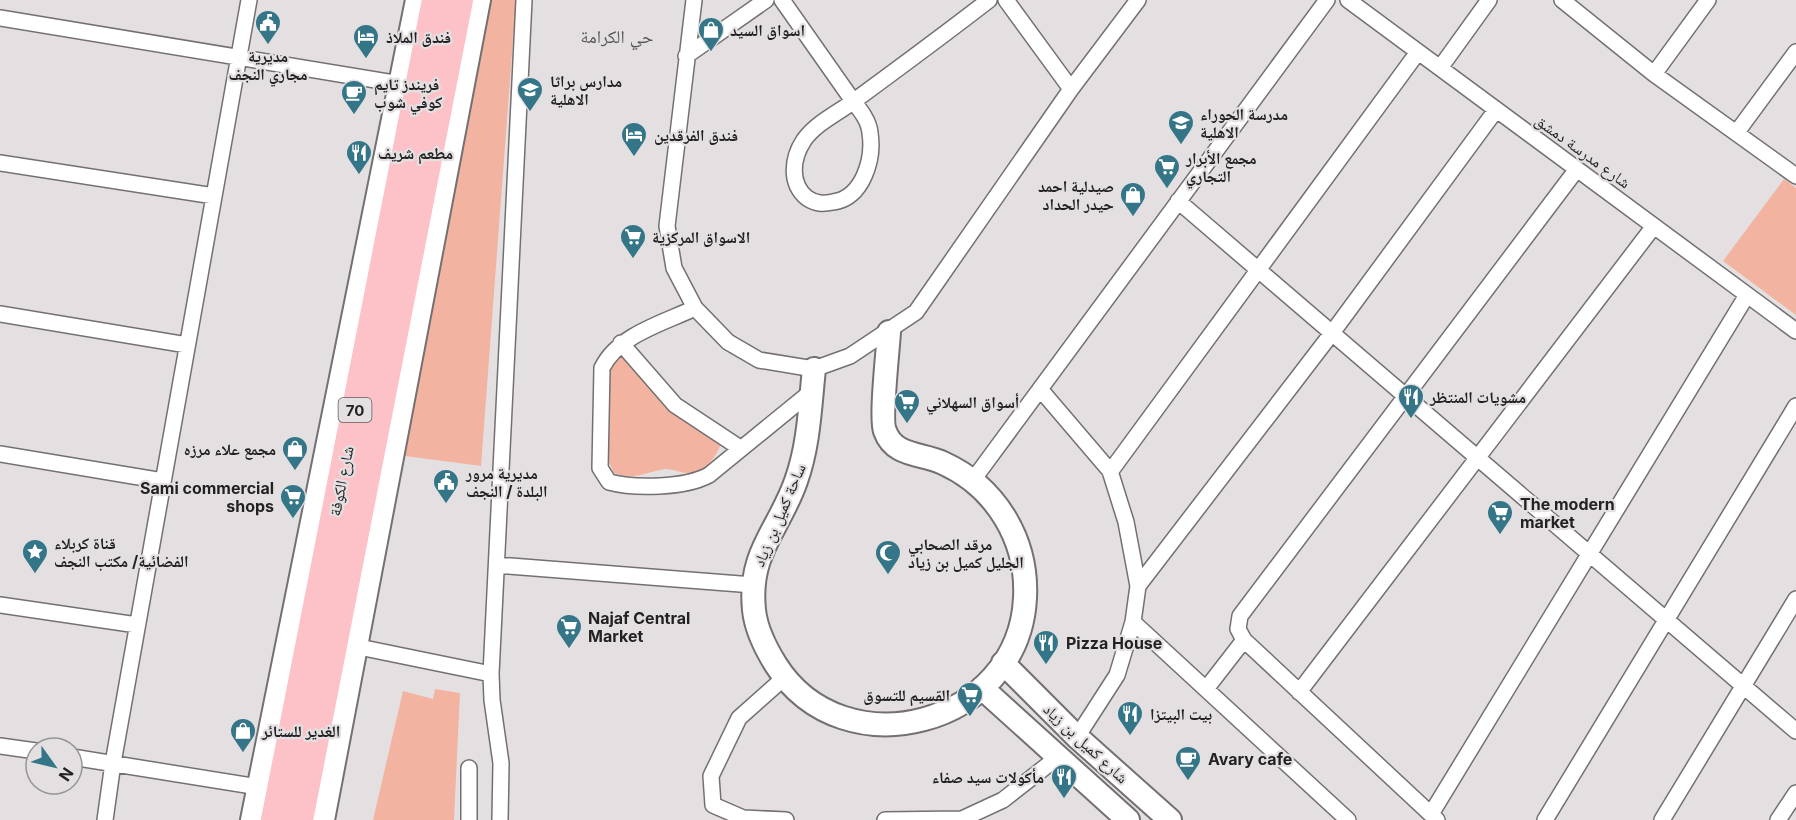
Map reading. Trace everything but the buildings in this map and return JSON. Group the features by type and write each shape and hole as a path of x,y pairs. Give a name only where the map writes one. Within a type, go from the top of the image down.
{"highway":[{"name":"شارع الكوفة","path":"275,820 436,0"},
{"name":"شارع الكوفة","path":"299,820 388,250 459,0"},
{"path":"388,250 423,290"}],"main road":[{"path":"252,820 258,787 388,250 400,84 417,0"},
{"path":"323,820 354,646 479,0"},
{"name":"ساحة كميل بن زياد","path":"813,380 804,457 795,484 765,541 753,577 754,613 765,648 784,678 812,702 845,719 881,726 918,723 944,713 982,688 1003,663 1020,622 1025,600 1024,566 1014,533 1003,514 973,480 941,462 906,453 892,444 884,429 889,332"},
{"name":"شارع كميل بن زياد","path":"1003,663 1077,737 1170,820"},
{"name":"شارع كميل بن زياد","path":"982,688 1128,820"}],"street":[{"path":"105,820 112,763 249,0"},
{"path":"500,820 501,763 493,714 491,674 524,0"},
{"path":"694,0 667,226 674,268 695,308 728,342 759,360 813,380"},
{"path":"686,56 766,0"},
{"path":"782,0 854,101 865,117 871,135 866,171 856,191 838,202 815,202 799,189 795,179 794,170 799,149 813,129 854,101 989,0"},
{"path":"1006,0 1071,89"},
{"path":"695,308 621,343 608,357 602,368 600,468 609,482 626,487 695,483 740,448 813,380 889,332 916,312 1071,89 1138,0"},
{"path":"973,480 1327,0"},
{"name":"شارع مدرسة دمشق","path":"1348,0 1796,331"},
{"path":"1440,68 1489,0"},
{"path":"1562,0 1582,6 1654,74 1796,176"},
{"path":"1654,74 1708,0"},
{"path":"0,18 400,84"},
{"path":"1110,472 1260,271 1418,52"},
{"path":"1737,132 1796,52"},
{"path":"1138,586 1332,333 1496,110"},
{"path":"0,163 214,196"},
{"path":"1577,170 1240,616 1238,629 1244,640 1434,817 1747,296"},
{"path":"1178,201 1796,731"},
{"path":"1299,692 1654,226"},
{"path":"0,314 188,345"},
{"path":"621,343 675,405 740,448"},
{"path":"1040,389 1110,472 1126,522 1138,586 1133,622 1117,675 1077,737"},
{"path":"1545,820 1796,406"},
{"path":"0,454 163,481"},
{"path":"497,565 753,585"},
{"path":"1662,820 1796,599"},
{"path":"0,605 137,625"},
{"path":"1133,622 1348,820"},
{"path":"1206,689 1244,640"},
{"path":"354,646 491,674"},
{"path":"784,678 740,718 711,776 713,805 743,819 786,820"},
{"path":"0,746 24,749"},
{"path":"885,820 962,819 1003,800 1058,757"},
{"path":"84,759 258,787"},
{"path":"469,768 469,820"},
{"path":"1779,820 1796,793"}],"shaded area":[{"path":"487,0 516,0 481,466 405,456"},
{"path":"1784,179 1796,188 1796,315 1723,261"},
{"path":"623,356 667,405 721,443 717,453 704,468 694,473 665,469 633,476 614,473 608,460 608,369"},
{"path":"435,689 460,693 454,820 373,820 403,691 433,699"}],"place":[{"name":"مديرية مجاري النجف","path":"268,46"},
{"name":"اسواق السيد","path":"711,53"},
{"name":"فندق الملاذ","path":"366,60"},
{"name":"مدارس براثا الاهلية","path":"530,113"},
{"name":"فريندز تايم كوفي شوب","path":"354,116"},
{"name":"مدرسة الحوراء الاهلية","path":"1181,146"},
{"name":"فندق الفرقدين","path":"634,158"},
{"name":"مطعم شريف","path":"359,176"},
{"name":"مجمع الأبرار التجاري","path":"1167,190"},
{"name":"صيدلية احمد حيدر الحداد","path":"1133,218"},
{"name":"الاسواق المركزية","path":"633,260"},
{"name":"مشويات المنتظر","path":"1411,420"},
{"name":"أسواق السهلاني","path":"907,425"},
{"name":"مجمع علاء مرزه","path":"295,472"},
{"name":"مديرية مرور البلدة / النجف","path":"446,505"},
{"name":"Sami commercial shops","path":"293,520"},
{"name":"The modern market","path":"1500,536"},
{"name":"قناة كربلاء الفضائية/ مكتب النجف","path":"35,575"},
{"name":"مرقد الصحابي الجليل كميل بن زياد","path":"888,576"},
{"name":"Najaf Central Market","path":"569,650"},
{"name":"Pizza House","path":"1046,666"},
{"name":"القسيم للتسوق","path":"970,718"},
{"name":"بيت البيتزا","path":"1130,737"},
{"name":"الغدير للستائر","path":"243,754"},
{"name":"Avary cafe","path":"1188,782"},
{"name":"مأكولات سيد صفاء","path":"1064,800"}],"district":[{"name":"حي الكرامة","path":"617,36"}]}
